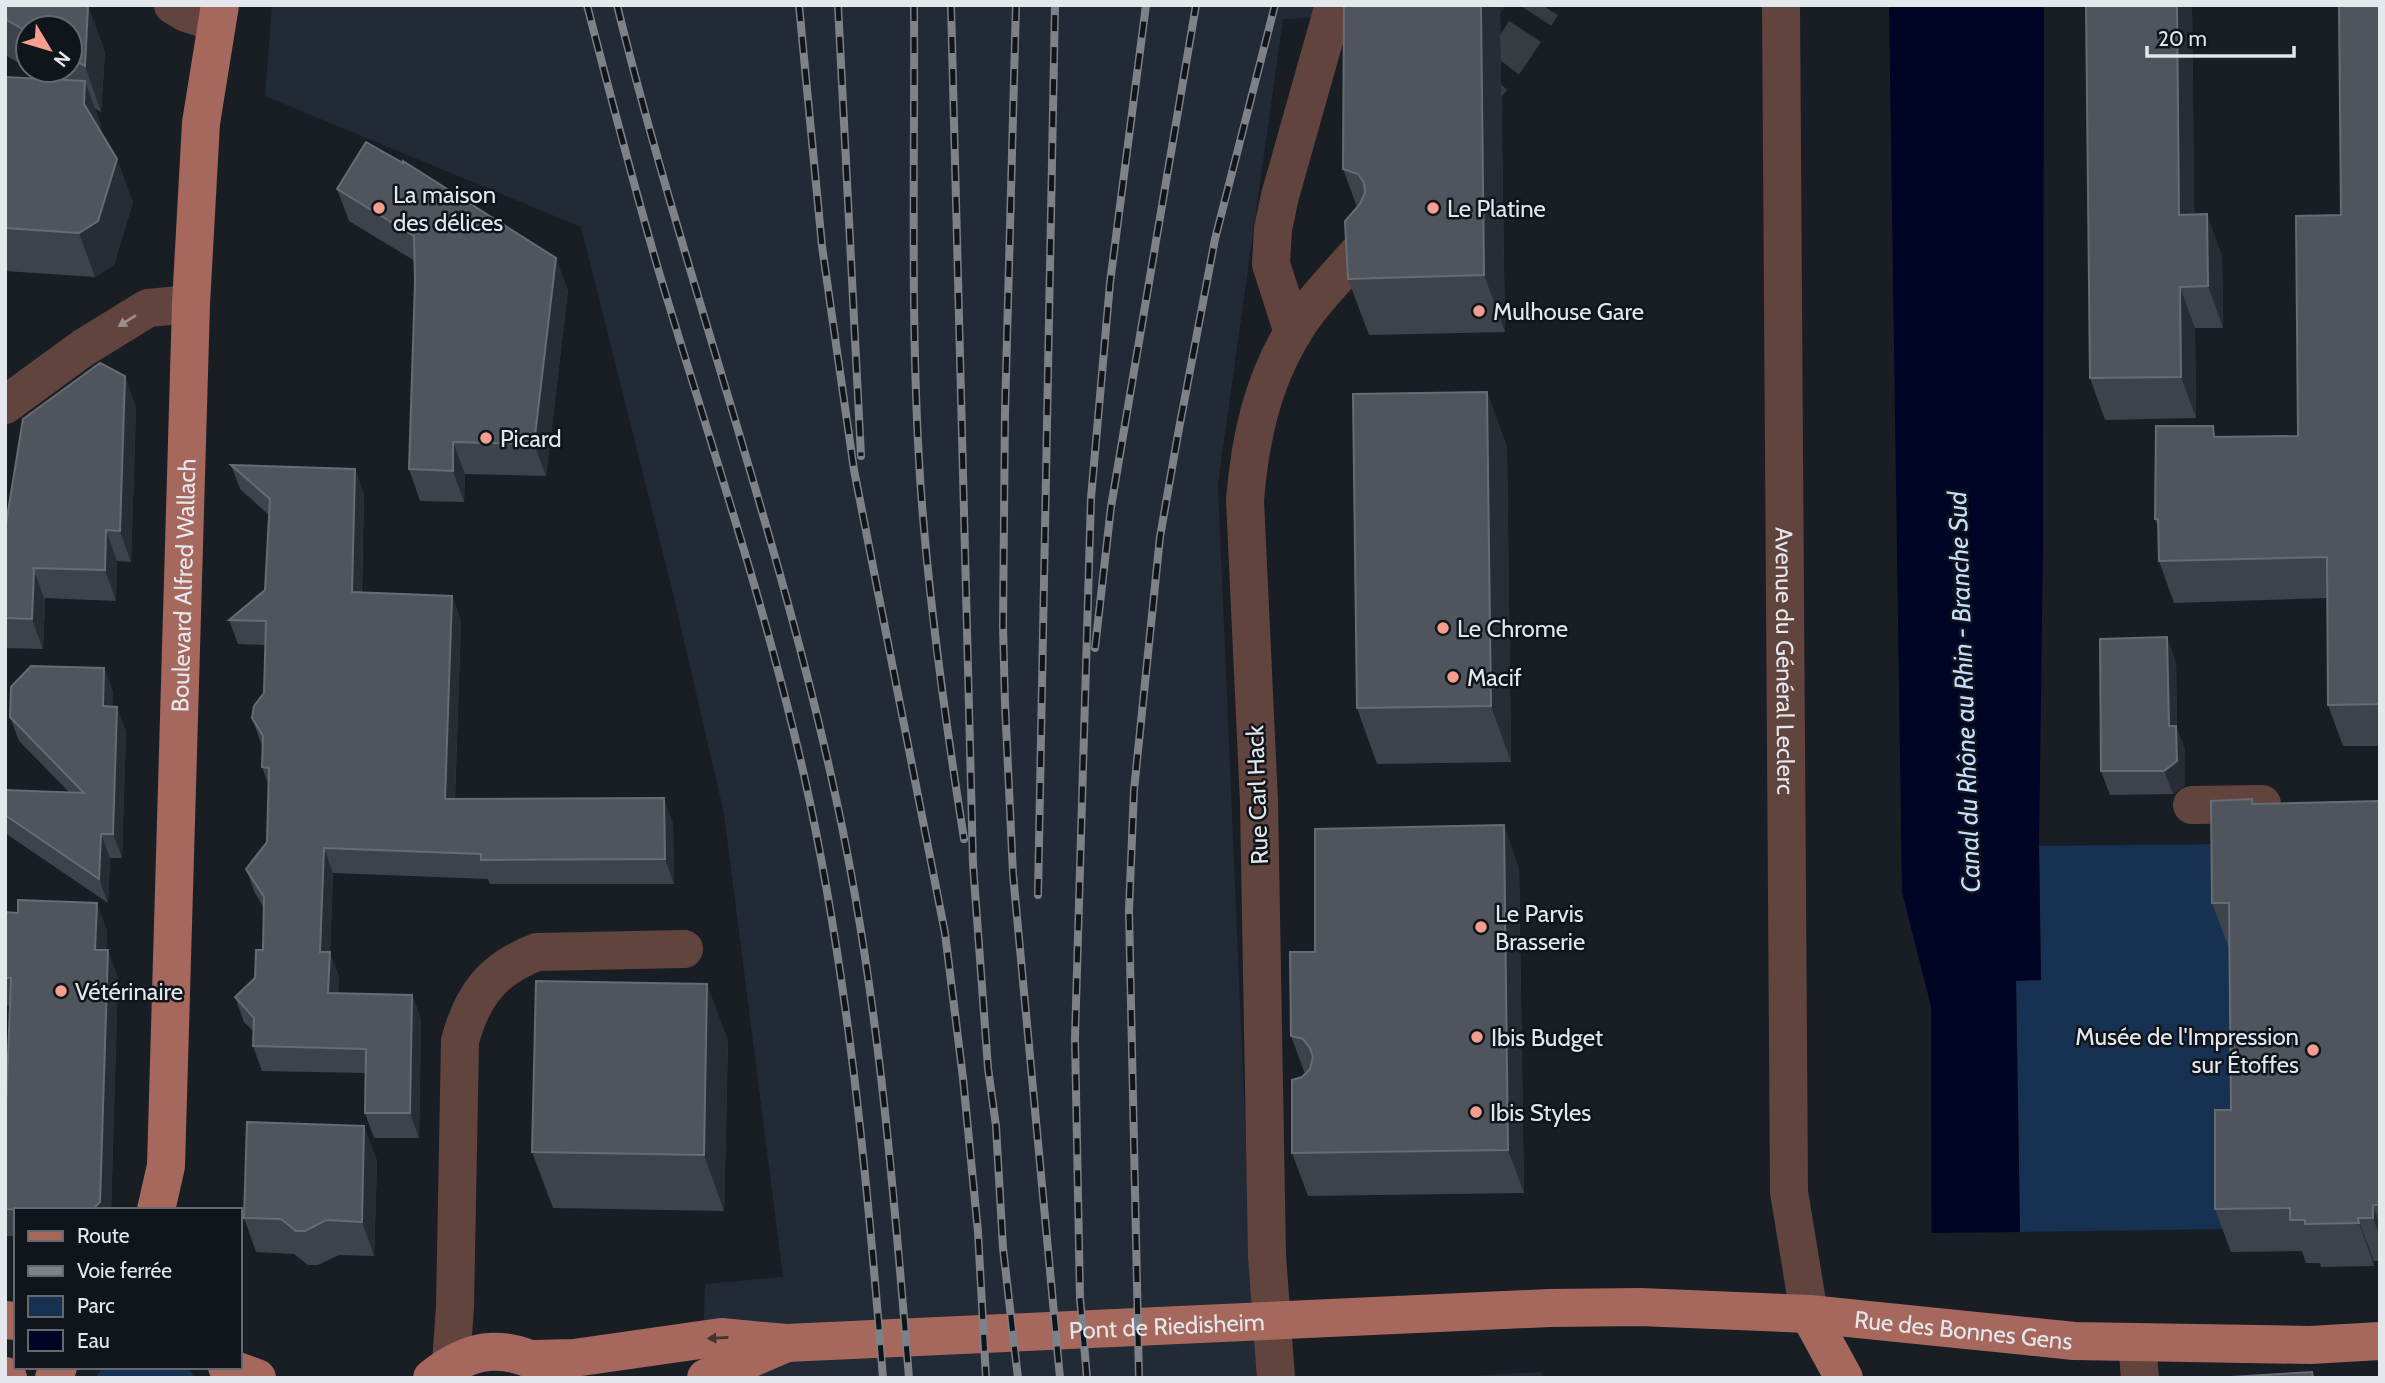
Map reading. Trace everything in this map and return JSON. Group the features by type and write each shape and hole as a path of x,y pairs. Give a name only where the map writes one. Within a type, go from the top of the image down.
{"main road":[{"name":"Boulevard Alfred Wallach","path":"156,1208 166,1166 191,304 201,123 219,14"},
{"name":"Boulevard Alfred Wallach","path":"166,1166 176,1208"},
{"name":"Rue des Bonnes Gens","path":"1549,1308 1640,1307 1809,1314 2074,1341 2139,1360 2310,1345 2380,1342"},
{"name":"Pont de Riedisheim","path":"786,1343 1549,1308"},
{"path":"1809,1314 1844,1378"},
{"path":"441,1370 477,1353 487,1352 506,1351 547,1368 574,1358 721,1337 786,1343"},
{"path":"706,1378 786,1343"},
{"path":"232,1369 257,1378"}],"street":[{"path":"173,5 186,13 219,14"},
{"path":"1293,333 1271,264 1273,229 1334,5"},
{"name":"Avenue du Général Leclerc","path":"1780,5 1789,1192 1809,1314"},
{"name":"Rue Carl Hack","path":"1276,1378 1267,1256 1280,1101 1259,802 1245,500 1248,458 1269,378 1293,333 1364,246"},
{"path":"5,405 83,348 148,308 191,304"},
{"path":"2193,805 2300,803"},
{"path":"441,1370 454,1307 460,1041 472,1005 497,975 519,959 537,952 684,949"}],"shaded area":[{"path":"272,5 1506,5 1500,14 1365,15 1283,19 1218,484 1250,1239 1260,1378 702,1378 705,1284 783,1277 724,814 673,593 581,227 265,96"},
{"path":"1541,1372 1542,1378 1438,1378"}],"green space":[{"path":"2227,844 2244,946 2231,1229 2020,1232 2016,980 2041,980 2039,846"},
{"path":"101,1369 189,1369 195,1378 96,1378"}],"water":[{"name":"Canal du Rhône au Rhin - Branche Sud","path":"1889,5 2044,5 2043,546 2039,846 2041,980 2016,981 2020,1232 1932,1378 1931,1006 1902,892"}],"pier":[{"path":"2023,1232 2025,1378 1929,1378 1929,1233"}],"building":[{"path":"5,5 88,6 85,66 84,14 14,14 14,24 5,19"},
{"name":"Le Platine","path":"1344,5 1481,5 1484,275 1348,279 1345,221 1360,204 1365,193 1364,183 1358,174 1343,169"},
{"path":"2086,5 2177,5 2179,215 2207,214 2208,286 2180,287 2181,377 2090,378"},
{"path":"2339,5 2380,5 2380,704 2328,705 2327,557 2159,561 2158,519 2155,519 2156,426 2213,426 2214,437 2298,436 2296,216 2341,215"},
{"path":"5,77 14,77 14,84 84,84 85,81 84,104 117,159 98,221 79,233 5,228"},
{"path":"366,142 403,161 556,258 534,444 453,442 453,471 409,469 414,236 337,189"},
{"path":"100,363 125,376 120,531 106,530 105,570 33,568 32,619 5,618 5,530 23,419"},
{"name":"Le Chrome","path":"1487,392 1491,706 1357,708 1353,394"},
{"path":"231,465 355,469 352,592 452,596 445,799 664,798 665,859 481,860 481,854 324,848 320,952 330,952 328,993 412,995 410,1113 365,1113 366,1049 253,1046 254,1018 235,997 255,978 256,950 263,950 264,897 246,869 267,842 269,768 262,767 263,736 252,718 254,706 264,693 266,621 229,620 265,590 270,499"},
{"path":"2167,637 2169,726 2176,726 2177,761 2164,771 2101,771 2100,639"},
{"path":"31,666 104,668 103,706 117,707 113,834 101,834 99,879 5,815 5,790 84,793 10,717 11,687"},
{"name":"Musée de l'Impression sur Étoffes","path":"2252,799 2252,804 2380,801 2380,1205 2373,1205 2373,1218 2358,1218 2359,1223 2305,1224 2305,1220 2290,1220 2290,1208 2215,1209 2215,1110 2231,1110 2229,903 2212,903 2211,801"},
{"path":"1504,825 1508,1150 1292,1153 1292,1080 1302,1077 1310,1069 1313,1057 1303,1039 1291,1036 1290,952 1315,952 1315,829"},
{"path":"18,900 97,903 95,950 108,950 100,1202 94,1208 5,1209 11,978 5,978 5,912 18,913"},
{"path":"536,981 707,984 704,1155 532,1152"},
{"path":"247,1122 364,1126 362,1222 326,1220 305,1231 296,1231 281,1219 244,1218"},
{"path":"2312,1372 2313,1378 2214,1378"}],"tunnel":[{"path":"1469,108 1509,56 1542,5"}],"railway":[{"path":"587,5 659,272 772,648 804,775 833,924 854,1075 883,1378"},
{"path":"617,5 670,202 785,592 834,789 862,935 882,1082 909,1378"},
{"path":"799,5 822,246 854,470 945,933 978,1232 986,1378"},
{"path":"838,5 861,456"},
{"path":"914,5 914,300 920,477 938,658 964,839"},
{"path":"951,5 973,864 988,1068 996,1126 1003,1248 1018,1378"},
{"path":"1016,5 1005,413 1005,703 1013,874 1060,1378"},
{"path":"1038,895 1055,5"},
{"path":"1087,1378 1080,1298 1075,1038 1091,498 1110,283 1146,5"},
{"path":"1095,648 1111,507 1196,5"},
{"path":"1139,1378 1129,910 1134,790 1160,537 1178,434 1215,239 1275,5"}],"place":[{"name":"La maison des délices","path":"379,208"},
{"name":"Le Platine","path":"1433,208"},
{"name":"Mulhouse Gare","path":"1479,311"},
{"name":"Picard","path":"486,438"},
{"name":"Le Chrome","path":"1443,628"},
{"name":"Macif","path":"1453,677"},
{"name":"Le Parvis Brasserie","path":"1481,927"},
{"name":"Vétérinaire","path":"61,991"},
{"name":"Ibis Budget","path":"1477,1037"},
{"name":"Musée de l'Impression sur Étoffes","path":"2313,1050"},
{"name":"Ibis Styles","path":"1476,1112"}]}
